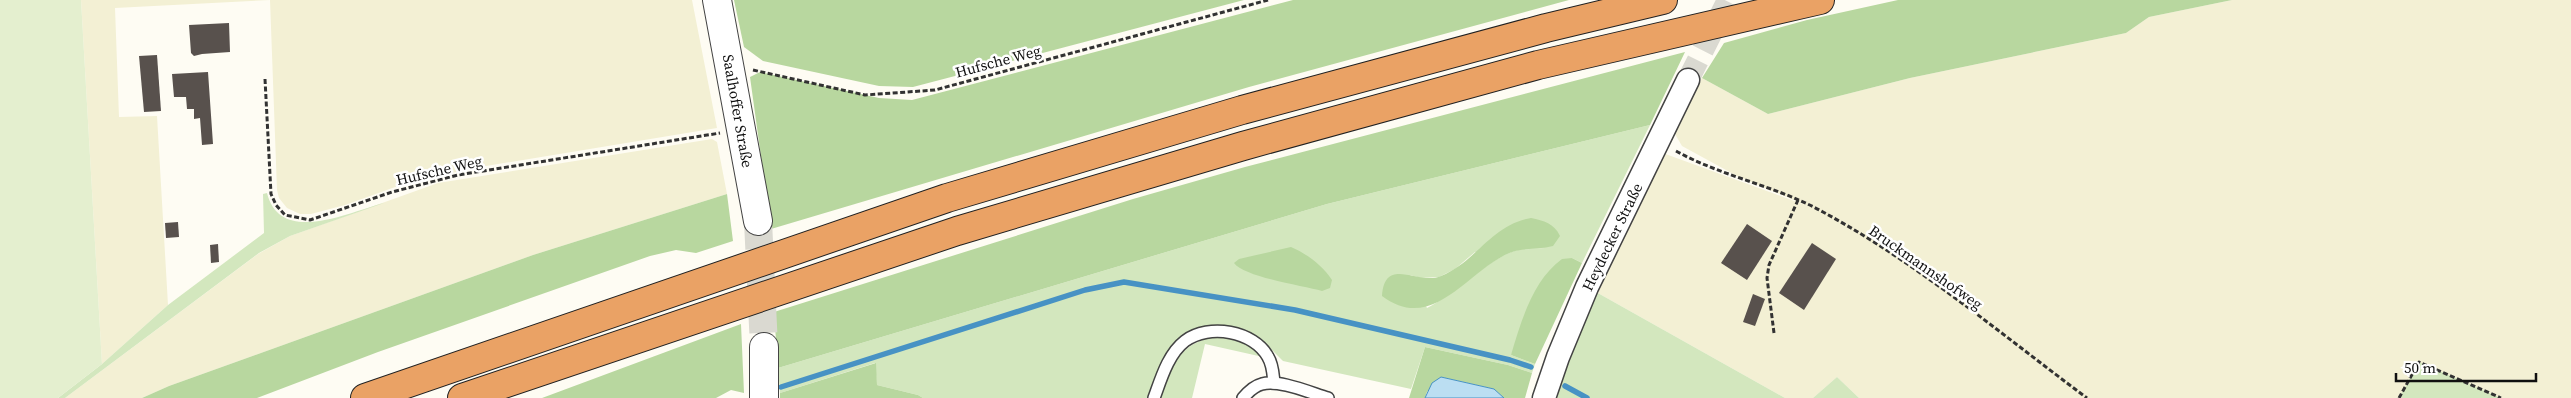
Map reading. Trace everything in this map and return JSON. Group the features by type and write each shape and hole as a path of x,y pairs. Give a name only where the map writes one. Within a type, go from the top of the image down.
{"highway":[{"path":"365,398 947,198 1252,108 1546,28 1663,0"},
{"path":"462,398 957,231 1243,146 1538,65 1820,0"}],"street":[{"name":"Saalhoffer Straße","path":"717,0 758,221"},
{"name":"Heydecker Straße","path":"1544,398 1587,287 1688,80"},
{"path":"764,347 764,398"}],"lane":[{"path":"1154,398 1166,368 1177,350 1186,340 1205,332 1226,332 1256,343 1269,358 1274,383"},
{"path":"1243,398 1250,390 1261,384 1274,383 1301,394 1328,398"}],"path":[{"name":"Hufsche Weg","path":"730,65 865,95 935,90 1268,0"},
{"name":"Hufsche Weg","path":"265,79 272,194 276,205 285,215 310,220 392,192 458,175 740,130"},
{"name":"Bruckmannshofweg","path":"1658,141 1700,164 1798,200 1823,212 1900,259 2087,398"},
{"path":"1774,333 1767,278 1769,265 1798,200"},
{"path":"2398,398 2419,362 2501,398"}],"shaded area":[{"path":"81,0 270,0 115,8 119,117 157,116 168,305 102,364"},
{"path":"270,0 692,0 717,128 480,167 412,181 345,205 311,214 300,214 287,208 279,198 277,190"},
{"path":"2232,0 2571,0 2571,398 2501,398 2419,363 2399,398 1859,398 1837,377 1813,398 1785,398 1596,292 1660,152 1808,206 1737,176 1682,146 1672,129 1702,78 1768,114 1910,78 2126,33 2149,17"},
{"path":"712,139 717,142 727,194 533,255 169,386 142,398 65,398 258,254 290,236 438,183"}],"green space":[{"path":"0,0 81,0 102,364 58,398 0,398"},
{"path":"734,0 1244,0 913,87 879,86 763,61 744,47"},
{"path":"1293,0 1569,0 1249,87 771,229 750,77 760,72 879,98 912,100"},
{"path":"1898,0 2232,0 2149,17 2126,33 1910,78 1768,114 1702,78 1724,43 1807,20"},
{"path":"1685,52 1650,125 1327,204 778,368 774,312 1133,199 1245,167"},
{"path":"1650,125 1582,263 1572,258 1511,355 1535,364 1532,373 1508,365 1425,347 1411,389 1283,361 1260,338 1238,329 1215,325 1187,333 1171,347 1148,398 923,398 918,395 877,385 875,363 780,393 778,368 1327,204","holes":["1545,248 1518,250 1508,253 1427,308 1410,275 1421,278 1439,277 1455,269 1475,252"]},
{"path":"267,193 274,209 286,218 301,222 335,218 384,203 290,236 259,253 65,398 58,398 102,364 168,305 264,233 263,194"},
{"path":"727,194 733,241 696,253 676,250 650,256 378,352 257,398 142,398 169,386 533,255"},
{"path":"1531,218 1548,223 1555,228 1560,236 1553,246 1511,252 1490,264 1447,297 1432,305 1416,308 1400,306 1382,296 1384,284 1389,277 1396,274 1422,278 1441,276 1464,262 1505,228"},
{"path":"1291,247 1303,253 1324,270 1332,280 1330,288 1322,291 1261,277 1249,273 1234,263 1239,259"},
{"path":"1572,258 1582,263 1535,364 1511,355 1529,302 1543,278 1562,259"},
{"path":"1596,292 1785,398 1554,398"},
{"path":"741,324 744,393 731,390 716,398 542,398"},
{"path":"1218,336 1246,343 1263,357 1205,344 1192,398 1159,398 1168,375 1185,350 1205,339"},
{"path":"1425,347 1508,365 1532,373 1525,398 1504,398 1494,389 1441,377 1427,392 1425,398 1409,398"},
{"path":"2419,362 2501,398 2399,398"},
{"path":"876,363 877,385 918,395 923,398 780,398 780,393"},
{"path":"1837,377 1859,398 1813,398"}],"water":[{"path":"1441,377 1494,389 1504,398 1425,398 1432,383"}],"building":[{"path":"229,23 230,52 194,56 191,53 189,25"},
{"path":"157,55 161,111 144,112 139,56"},
{"path":"208,72 213,144 202,145 200,118 194,119 194,109 187,109 186,97 174,97 172,74"},
{"path":"178,222 179,237 166,238 165,223"},
{"path":"1747,224 1772,241 1747,280 1721,263"},
{"path":"1812,243 1836,259 1804,310 1779,293"},
{"path":"218,244 219,262 211,263 210,245"},
{"path":"1753,294 1765,299 1755,326 1743,322"}],"waterway":[{"path":"781,387 1085,290 1124,282 1295,310 1510,360 1531,367"},
{"path":"1565,386 1587,398"}],"tunnel":[{"path":"1688,80 1728,0"},
{"path":"758,221 764,347"}]}
